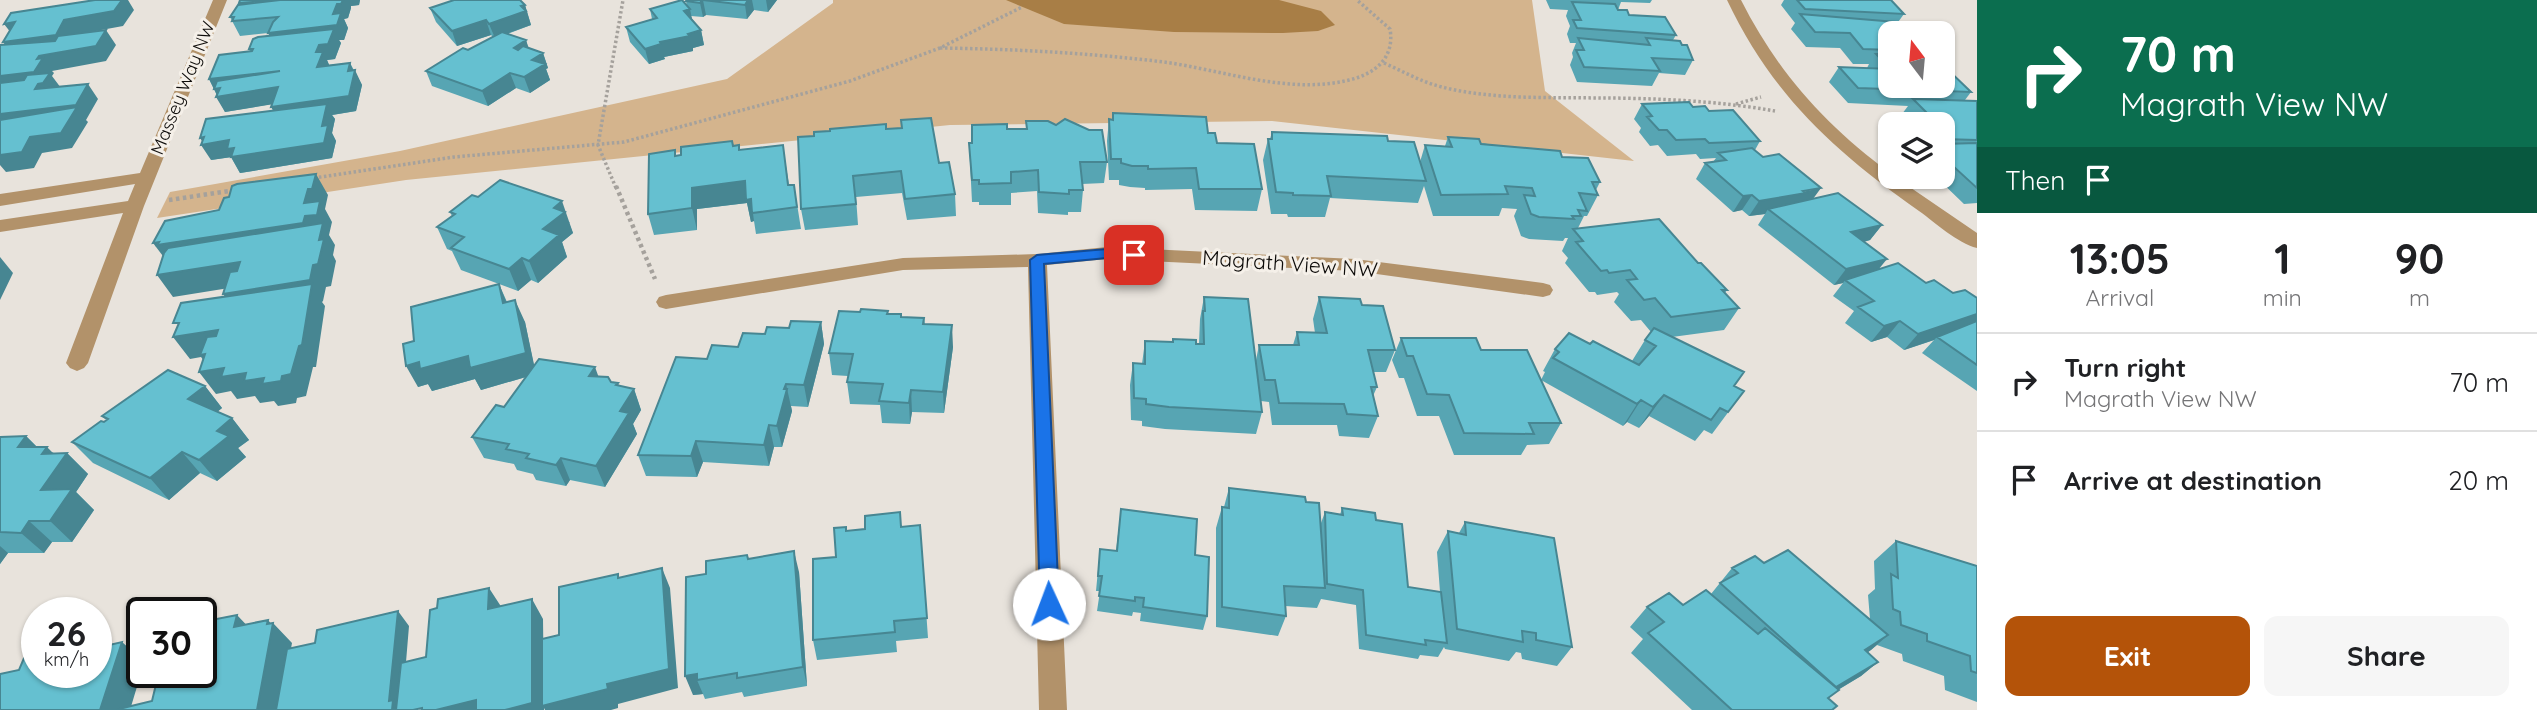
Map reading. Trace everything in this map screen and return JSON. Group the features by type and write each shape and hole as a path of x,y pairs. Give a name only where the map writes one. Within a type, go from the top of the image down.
{"street":[{"name":"Massey Way NW","path":"77,363 135,206 220,0"},
{"path":"1734,0 1760,54 1777,78 1811,113 1874,169 1977,242"},
{"name":"Massey Way NW","path":"0,200 147,177"},
{"path":"0,226 135,206"},
{"name":"Magrath View NW","path":"666,302 903,264 1037,260 1107,253 1355,265 1543,290"},
{"path":"1037,260 1053,710"}],"path":[{"path":"623,0 598,145 626,215 666,302"},
{"path":"940,48 1032,49 1119,57 1299,84 1343,82 1364,75 1384,63 1393,48 1390,29 1357,0"},
{"path":"301,180 467,156 624,142 837,85 940,48 1022,7"},
{"path":"1384,63 1438,86 1512,97 1648,98 1811,113"},
{"path":"135,206 246,188"}],"shaded area":[{"path":"833,0 1532,0 1545,91 1634,161 1272,121 950,125 406,180 157,218 170,192 400,151 727,79 833,3"},
{"path":"1006,0 1279,0 1321,11 1335,25 1318,31 1283,33 1174,32 1064,24"}],"building":[{"path":"95,0 122,0 114,11 64,20 56,35 3,42 15,22 4,24 11,13"},
{"path":"240,0 280,0 239,3"},
{"path":"280,0 343,0 341,4 337,4 333,14 341,13 337,25 268,33 278,17 232,21 234,17 230,17 238,5"},
{"path":"454,0 520,0 526,11 489,24 486,20 452,31 430,8"},
{"path":"682,0 690,9 684,11 701,30 688,34 690,36 660,42 661,44 645,49 626,27 657,18 650,9"},
{"path":"703,0 748,0 745,5"},
{"path":"1797,0 1891,0 1904,14 1805,9"},
{"path":"1572,2 1615,4 1618,10 1627,10 1629,15 1665,17 1676,35 1577,28 1573,20 1581,20"},
{"path":"1800,14 1884,21 1878,21 1878,50 1863,49 1850,33 1815,32"},
{"path":"334,29 328,44 319,45 316,52 323,52 317,67 350,63 348,71 355,70 349,96 271,107 278,87 216,97 220,88 214,89 217,81 280,71 209,79 219,55 252,51 253,49 249,49 253,39 258,37"},
{"path":"106,30 96,46 39,56 37,59 43,58 34,72 0,76 0,45 55,41 58,36"},
{"path":"502,32 526,40 514,48 518,50 523,46 543,53 532,60 545,64 524,77 510,73 482,91 426,71 463,48 468,50"},
{"path":"1578,38 1650,45 1646,38 1680,41 1682,45 1687,45 1693,60 1652,58 1660,71 1584,67 1576,50 1584,50"},
{"path":"1839,67 1878,69 1878,89 1858,88"},
{"path":"50,73 35,89 88,84 76,105 0,114 0,83 24,80 27,75"},
{"path":"1955,77 1971,92 1955,91"},
{"path":"1913,99 1977,101 1977,140 1955,139 1955,112 1926,112"},
{"path":"1689,102 1693,107 1705,106 1709,111 1733,110 1760,141 1709,143 1705,139 1676,140 1667,130 1659,130 1647,117 1652,116 1642,104"},
{"path":"327,104 322,126 328,125 324,143 231,157 234,148 227,149 229,140 201,145 204,137 200,138 206,119"},
{"path":"77,107 61,133 30,137 22,152 0,155 0,120"},
{"path":"1113,113 1206,117 1208,133 1215,133 1217,143 1254,144 1262,189 1199,189 1196,168 1148,169 1148,166 1132,166 1121,163 1121,159 1111,159 1109,119 1113,120"},
{"path":"931,118 939,163 949,162 955,194 905,199 901,171 853,176 856,204 801,209 798,137 814,136 814,132 830,129 886,124 886,129 902,128 901,120"},
{"path":"1065,119 1089,130 1102,130 1107,162 1080,162 1083,190 1069,190 1069,194 1039,192 1038,170 1011,172 1011,183 979,184 979,180 972,180 969,143 972,143 972,125 1007,124 1007,129 1027,129 1026,121 1048,121 1056,125"},
{"path":"1272,132 1387,136 1388,141 1414,142 1426,181 1327,176 1331,196 1276,192 1268,139 1272,139"},
{"path":"1448,137 1479,139 1481,144 1560,151 1562,157 1588,158 1600,182 1592,182 1598,195 1579,193 1587,211 1578,210 1581,216 1572,216 1574,219 1531,214 1524,195 1535,196 1532,188 1505,186 1508,194 1441,195 1425,145 1452,147"},
{"path":"732,141 733,146 739,145 739,150 783,145 788,185 794,185 797,207 752,213 751,199 746,200 745,181 692,188 692,208 648,214 649,154 675,150 675,156 681,155 681,147"},
{"path":"1977,143 1977,188 1955,168 1955,144"},
{"path":"1752,148 1763,157 1779,154 1821,188 1759,201 1752,195 1743,196 1705,163 1726,160 1718,153"},
{"path":"316,174 304,203 320,201 317,215 305,216 303,223 157,245 159,242 153,243 165,221 219,210 224,198 229,197 232,186"},
{"path":"500,180 562,201 554,208 565,212 543,229 559,235 529,261 522,258 509,269 451,248 464,237 437,227 455,214 450,212 472,195 478,197"},
{"path":"1838,193 1882,225 1851,232 1887,259 1846,269 1768,209"},
{"path":"1659,219 1698,263 1727,290 1722,290 1739,308 1671,317 1655,298 1644,300 1627,280 1637,279 1630,270 1609,273 1607,270 1601,271 1576,242 1583,241 1573,229"},
{"path":"323,223 319,240 324,239 318,264 313,265 310,280 223,294 230,272 237,271 240,262 157,275 168,248"},
{"path":"1898,263 1926,283 1934,280 1953,293 1965,290 1977,298 1977,314 1918,334 1900,321 1884,326 1858,307 1874,301 1845,280"},
{"path":"312,284 302,345 299,346 291,374 282,376 281,381 262,384 264,378 244,381 246,373 221,377 224,368 199,372 205,354 200,355 207,337 216,336 218,330 173,337 179,323 173,323 181,303"},
{"path":"499,284 503,303 515,300 526,353 470,368 468,356 420,369 419,362 406,366 403,344 414,341 411,307"},
{"path":"1204,297 1248,299 1262,412 1169,407 1146,404 1146,399 1134,398 1133,363 1145,364 1145,341 1196,340 1196,344 1204,344"},
{"path":"1319,297 1360,299 1362,305 1383,306 1395,350 1368,350 1377,387 1371,387 1378,416 1347,414 1344,404 1279,403 1275,380 1265,380 1259,345 1299,345 1297,332 1327,333"},
{"path":"861,309 888,311 887,314 901,314 901,317 924,318 923,324 952,325 943,392 911,390 909,403 879,401 883,384 847,382 853,354 829,353 839,311 860,312"},
{"path":"791,321 821,322 804,385 786,384 777,426 769,425 764,445 696,441 691,456 638,455 676,357 707,359 712,345 738,347 743,333 765,334 767,327 789,328"},
{"path":"1977,321 1977,365 1937,337"},
{"path":"1654,328 1744,372 1734,386 1744,391 1728,412 1720,408 1711,420 1664,395 1653,407 1641,400 1637,404 1553,358 1559,352 1555,349 1569,333 1590,344 1593,341 1639,365 1656,346 1645,340"},
{"path":"1401,338 1476,338 1481,350 1527,350 1561,423 1529,423 1534,434 1464,433 1449,395 1427,394 1413,356 1407,356"},
{"path":"539,359 595,367 589,376 608,377 611,382 618,383 616,385 634,389 620,411 629,413 596,466 561,458 556,465 526,458 529,454 506,449 509,444 472,437 496,405 504,407"},
{"path":"168,370 205,386 188,399 232,418 217,431 229,436 199,460 182,452 150,478 72,442 108,419 102,416"},
{"path":"26,436 18,447 47,447 42,454 67,453 41,490 72,489 50,521 29,521 21,533 0,532 0,437"},
{"path":"1229,488 1305,497 1306,502 1319,503 1325,588 1284,586 1286,616 1222,607 1222,507 1229,508"},
{"path":"1342,508 1375,513 1376,520 1402,524 1408,587 1441,592 1447,643 1425,640 1426,645 1366,635 1363,590 1327,584 1325,512 1343,515"},
{"path":"1121,509 1197,519 1195,555 1209,557 1207,616 1143,607 1144,598 1135,597 1135,601 1099,596 1102,576 1098,576 1100,549 1117,551"},
{"path":"900,512 901,527 920,525 927,618 894,621 895,632 813,640 813,559 836,557 834,528 846,527 846,531 865,529 865,516"},
{"path":"1465,522 1554,538 1572,647 1536,640 1536,633 1522,631 1523,642 1457,629 1448,531 1466,535"},
{"path":"1896,541 1977,566 1977,673 1971,671 1970,656 1927,641 1927,634 1901,625 1900,612 1893,609 1891,574 1898,578"},
{"path":"1788,550 1888,635 1865,650 1878,662 1836,687 1720,583 1738,573 1732,568 1755,556 1764,563"},
{"path":"794,551 803,667 737,678 737,673 697,680 697,674 685,676 686,577 706,574 706,561 747,555 748,559"},
{"path":"662,568 669,669 607,684 608,689 542,706 542,639 559,635 559,587"},
{"path":"489,588 488,609 532,599 532,703 505,710 476,710 476,700 436,710 396,710 401,663 426,657 430,610 437,608 438,599"},
{"path":"1706,590 1758,634 1765,628 1839,690 1828,698 1837,706 1832,710 1732,710 1648,633 1664,622 1647,607 1669,593 1683,605"},
{"path":"398,611 389,701 393,700 392,710 276,710 287,649 315,643 317,630"},
{"path":"237,615 234,627 268,620 267,624 273,623 257,710 118,710 152,701 155,688 217,688 217,619"},
{"path":"122,642 112,673 112,644"},
{"path":"21,665 21,688 107,688 100,710 0,710 0,674 19,670"}],"route":[{"path":"1049,604 1037,260 1107,253 1134,255"}]}
